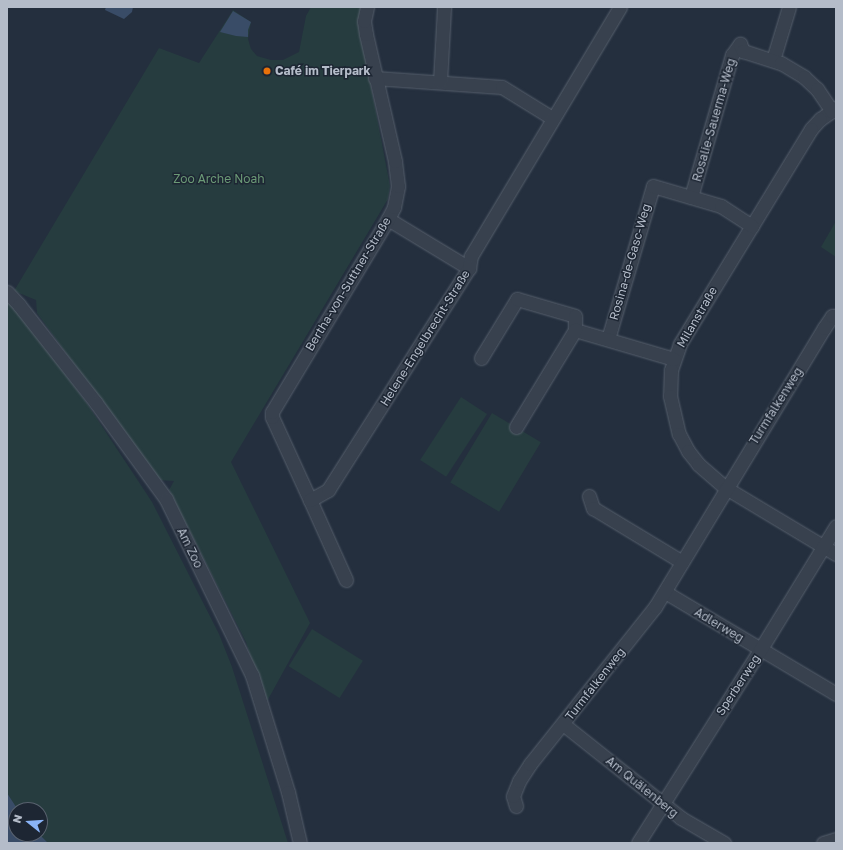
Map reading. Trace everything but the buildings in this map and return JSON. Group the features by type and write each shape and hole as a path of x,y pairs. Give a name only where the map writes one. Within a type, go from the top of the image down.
{"street":[{"name":"Bertha-von-Suttner-Straße","path":"310,500 272,417 272,412 388,219 394,207 398,186 398,177 375,78 364,21 367,7"},
{"path":"440,82 444,7"},
{"name":"Helene-Engelbrecht-Straße","path":"310,500 328,490 469,268 471,256 552,118 620,7"},
{"path":"789,7 773,60 791,69 812,83 834,109"},
{"name":"Rosalie-Sauerma-Weg","path":"691,197 732,54 740,44 743,52 773,60"},
{"path":"375,78 502,87 552,118"},
{"name":"Milanstraße","path":"834,109 811,129 680,344 674,359 670,382 670,396 679,434 688,451 698,464 726,488 836,554"},
{"name":"Rosina-de-Gasc-Weg","path":"608,339 653,186 691,197"},
{"path":"691,197 721,206 752,226"},
{"path":"388,219 469,268"},
{"name":"Am Zoo","path":"7,292 19,305 96,403 166,499 252,675 288,792 300,843"},
{"path":"481,358 517,299 575,316 574,330 516,427"},
{"name":"Turmfalkenweg","path":"516,806 513,796 519,781 530,764 563,724 665,592 726,488 824,328 832,316 836,316"},
{"path":"574,330 674,359"},
{"path":"589,496 593,508 682,562"},
{"path":"310,500 346,580"},
{"name":"Sperberweg","path":"638,843 760,650 836,526"},
{"name":"Adlerweg","path":"665,592 836,694"},
{"name":"Am Quälenberg","path":"563,724 662,804 681,818 724,843"},
{"path":"823,843 836,838"}],"green space":[{"name":"Zoo Arche Noah","path":"311,7 362,7 359,23 390,186 388,199 231,462 310,623 265,705 246,642 169,490 174,481 158,480 37,313 36,300 14,291 159,48 199,63 233,10 251,22 248,39 251,49 257,56 271,60 283,60 299,52 306,16"},
{"path":"836,221 836,257 821,247"},
{"path":"7,299 86,402 152,502 219,634 232,667 288,843 7,843"},
{"path":"461,397 487,414 446,477 420,460"},
{"path":"492,413 541,442 499,512 450,482"},
{"path":"312,629 363,661 340,698 289,666"}],"water":[{"path":"106,7 133,7 132,12 124,19 105,10"},
{"path":"233,11 251,22 248,30 248,37 220,32"},
{"path":"7,793 13,802 8,802 8,842 48,843 7,843"}],"place":[{"name":"Café im Tierpark","path":"267,71"}]}
